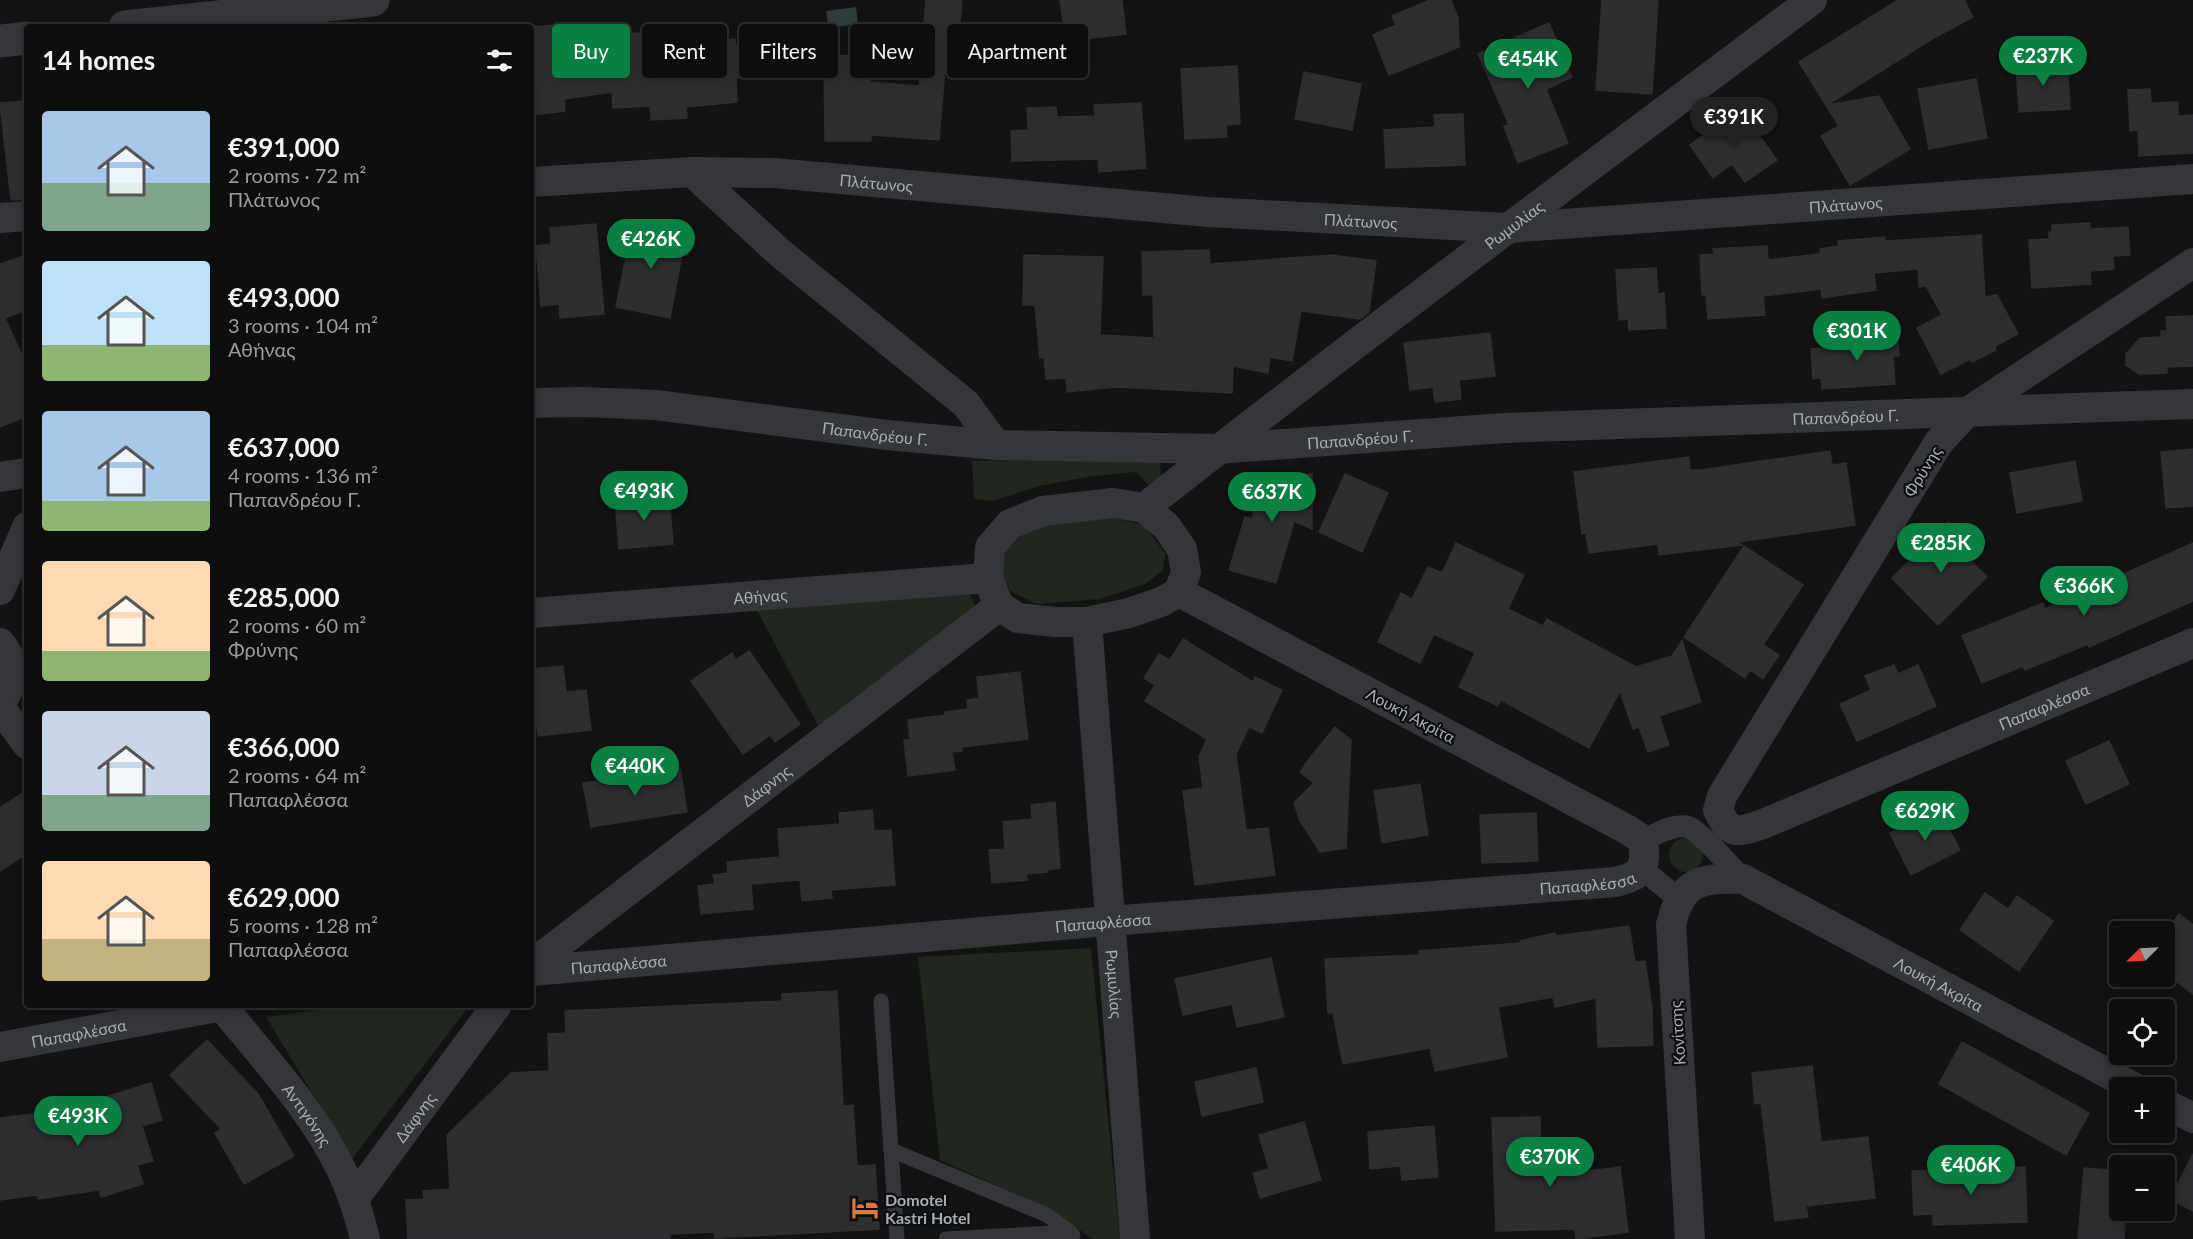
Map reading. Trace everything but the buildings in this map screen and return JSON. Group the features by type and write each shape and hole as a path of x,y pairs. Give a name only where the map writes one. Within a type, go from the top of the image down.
{"street":[{"path":"153,24 373,0"},
{"name":"Ρωμυλίας","path":"1144,508 1217,449 1507,228 1812,0"},
{"path":"0,41 24,38"},
{"path":"692,172 780,253 966,404 996,445"},
{"name":"Πλάτωνος","path":"534,182 692,172 774,173 1208,212 1507,228 2193,179"},
{"path":"0,218 24,216"},
{"name":"Φρύνης","path":"1715,832 1722,796 1939,442 1966,413 2193,263"},
{"name":"Παπανδρέου Γ.","path":"534,403 656,405 887,435 996,445 1217,449 1504,428 2193,404"},
{"path":"0,477 24,473"},
{"path":"1113,503 1144,508 1166,526 1182,549 1186,572 1179,592 1161,602 1129,614 1087,622 1055,622 1018,618 999,606 988,578 990,547 1010,524 1043,511 1113,503"},
{"path":"0,590 24,534"},
{"name":"Αθήνας","path":"534,613 988,578"},
{"name":"Λουκή Ακρίτα","path":"1179,592 1628,830 1642,854"},
{"name":"Δάφνης","path":"534,963 999,606"},
{"name":"Ρωμυλίας","path":"1087,622 1135,1239"},
{"name":"Παπαφλέσσα","path":"1715,832 1730,829 1740,831 1763,824 2193,643"},
{"path":"13,659 11,682 0,706 24,740"},
{"path":"1676,827 1715,832 1743,879 1716,878 1705,881 1681,894 1679,899 1642,854 1676,827"},
{"name":"Παπαφλέσσα","path":"534,971 1109,921 1615,882 1633,878 1642,854"},
{"name":"Λουκή Ακρίτα","path":"1743,879 2114,1077"},
{"name":"Κονίτσης","path":"1679,899 1671,925 1690,1239"},
{"name":"Παπαφλέσσα","path":"0,1047 207,1008"},
{"name":"Αντιγόνης","path":"225,1008 276,1072 325,1140 354,1199 365,1239"},
{"name":"Δάφνης","path":"354,1199 495,1008"},
{"path":"2175,1109 2193,1118"}],"lane":[{"path":"881,1001 897,1239"},
{"path":"891,1150 1047,1215 1074,1236"},
{"path":"946,1239 1074,1236"}],"shaded area":[{"path":"856,7 858,24 838,27 838,24 828,24 826,11"},
{"path":"1160,457 1161,483 1149,486 1136,472 1086,477 1039,486 993,501 974,499 972,461"},
{"path":"1113,518 1144,525 1165,553 1163,570 1145,584 1100,599 1037,604 1010,591 1002,573 1004,553 1025,531 1058,523"},
{"path":"968,591 976,608 818,726 757,610"},
{"path":"1686,838 1698,843 1703,855 1698,867 1686,872 1674,867 1669,855 1674,843"},
{"path":"1091,948 1120,1239 1093,1239 1045,1207 940,1160 918,957"},
{"path":"330,1008 468,1008 352,1159 266,1017"}],"place":[{"name":"Domotel Kastri Hotel","path":"865,1208"}]}
